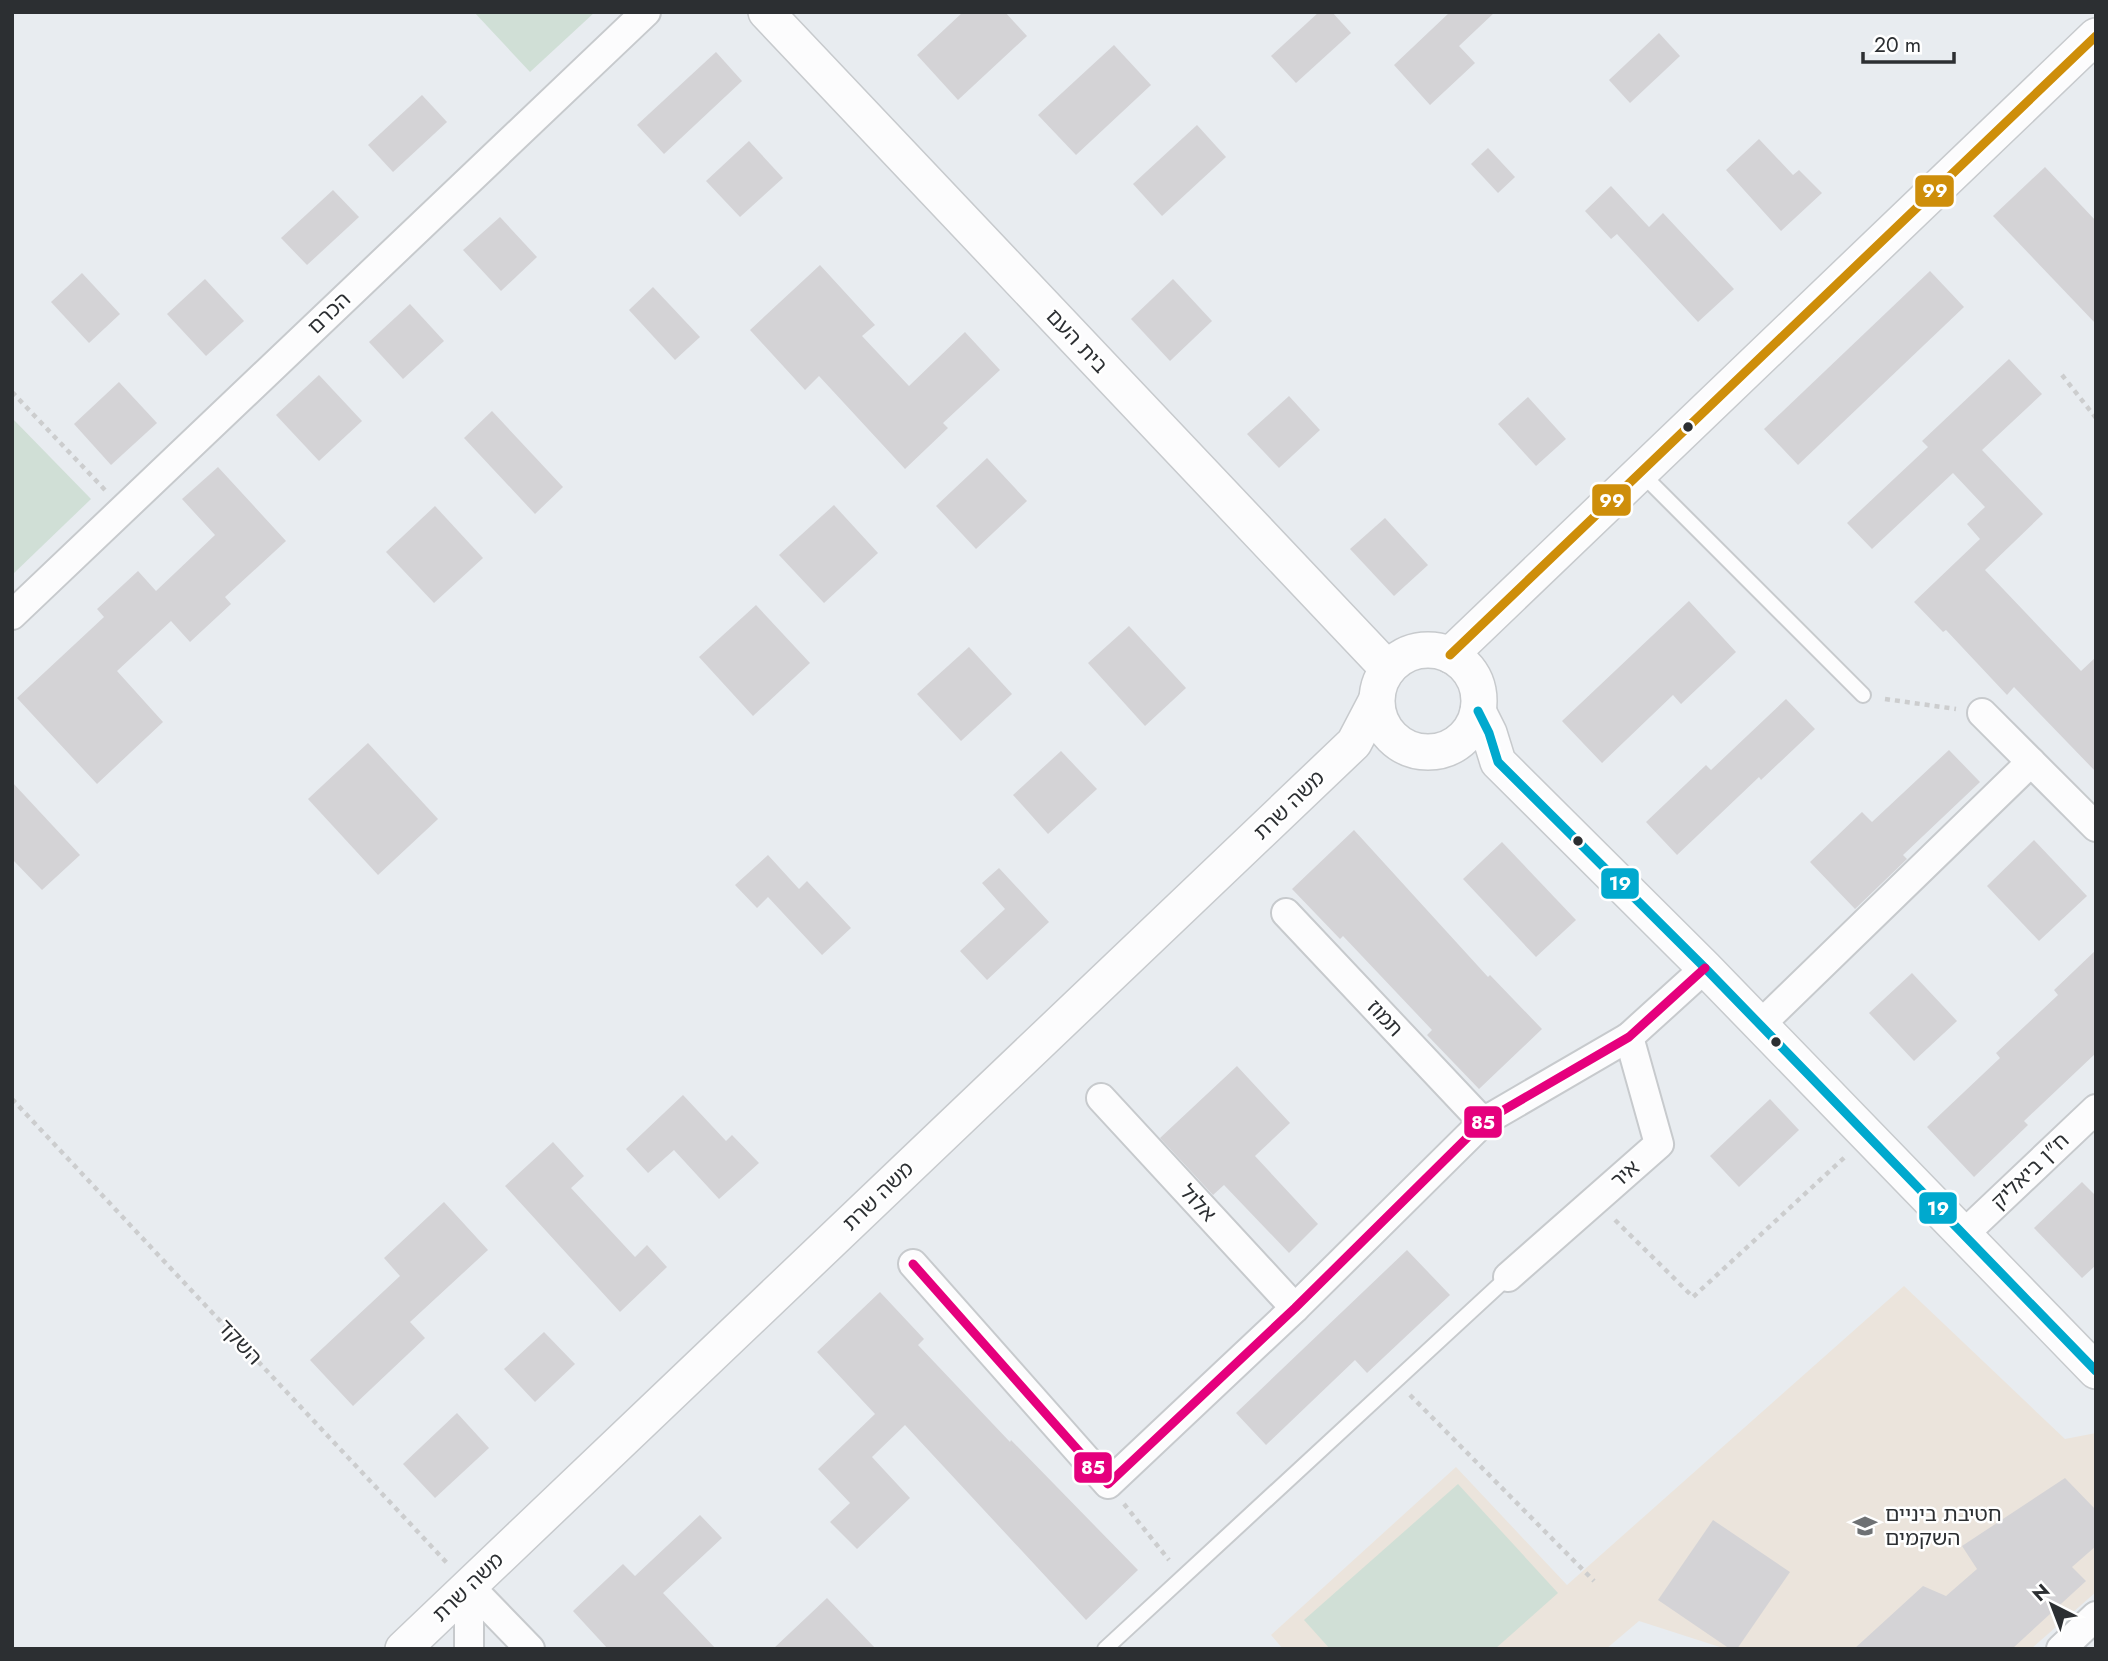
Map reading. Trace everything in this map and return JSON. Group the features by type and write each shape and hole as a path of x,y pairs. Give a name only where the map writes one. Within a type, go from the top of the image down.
{"street":[{"name":"הכרם","path":"12,615 646,12"},
{"name":"בית העם","path":"766,12 1382,685"},
{"path":"1450,655 2096,36"},
{"path":"1434,650 1450,655 1464,665 1474,678 1479,694 1478,710 1472,726 1461,739 1447,748 1415,748 1387,732 1380,718 1382,685 1401,658 1416,651 1434,650"},
{"name":"משה שרת","path":"403,1649 1354,743 1382,685"},
{"path":"1478,710 1489,733 1497,762 1761,1024 2096,1371"},
{"path":"1982,713 2096,827"},
{"path":"1354,743 1415,748 1497,762"},
{"path":"1761,1024 2031,762"},
{"name":"תמוז","path":"1286,913 1483,1122"},
{"path":"913,1264 1108,1484 1295,1308 1483,1122 1629,1037 1705,968"},
{"name":"איר","path":"1508,1277 1658,1144 1629,1037"},
{"name":"אלול","path":"1101,1098 1295,1308"},
{"name":"ח\"ן ביאליק","path":"1964,1234 2096,1108"},
{"path":"469,1586 469,1649"},
{"path":"469,1586 530,1649"},
{"path":"2061,1649 2096,1615"}],"lane":[{"path":"1641,473 1863,695"},
{"path":"1105,1649 1508,1277"}],"path":[{"path":"2062,375 2096,418"},
{"path":"12,392 123,508"},
{"path":"1863,695 1982,713"},
{"name":"השקד","path":"12,1098 469,1586"},
{"path":"1595,1200 1693,1297 1868,1136"},
{"path":"1396,1381 1594,1581"},
{"path":"1108,1484 1183,1577"}],"shaded area":[{"path":"474,12 595,12 530,72"},
{"path":"12,418 91,499 12,575"},
{"name":"חטיבת ביניים השקמים","path":"1904,1286 2065,1439 2096,1433 2096,1592 2031,1649 1726,1649 1639,1621 1606,1649 1283,1649 1271,1635 1456,1467 1567,1585"},
{"path":"1458,1484 1558,1593 1495,1649 1330,1649 1304,1620"}],"building":[{"path":"963,12 1005,12 1027,36 958,100 917,55"},
{"path":"1319,12 1332,12 1351,33 1296,83 1271,56"},
{"path":"1450,12 1495,12 1459,46 1475,63 1430,105 1394,65"},
{"path":"1659,33 1680,56 1630,103 1609,80"},
{"path":"1114,45 1151,85 1076,155 1038,115"},
{"path":"716,52 742,81 664,154 637,125"},
{"path":"422,95 447,122 393,172 368,145"},
{"path":"1197,125 1226,157 1162,216 1133,184"},
{"path":"1759,139 1793,175 1799,170 1822,193 1781,231 1726,170"},
{"path":"749,141 783,178 740,217 706,181"},
{"path":"1488,148 1515,177 1498,193 1471,164"},
{"path":"2045,167 2096,221 2096,324 1993,216"},
{"path":"1611,186 1649,227 1663,213 1734,289 1698,322 1617,234 1611,239 1585,211"},
{"path":"333,190 359,217 307,265 281,238"},
{"path":"500,217 537,257 501,291 463,250"},
{"path":"820,265 875,325 862,336 909,386 965,332 1000,370 943,423 948,428 905,469 819,376 805,390 750,330"},
{"path":"1930,271 1964,307 1798,465 1764,429"},
{"path":"82,273 120,314 89,343 51,302"},
{"path":"205,279 244,321 206,356 167,314"},
{"path":"1173,279 1212,321 1170,361 1131,319"},
{"path":"653,287 700,337 675,360 629,310"},
{"path":"410,304 444,341 403,379 369,342"},
{"path":"2009,359 2042,394 1982,450 2043,514 1985,570 2081,671 2096,657 2096,772 2014,687 2007,695 1946,630 1943,632 1914,602 1980,539 1967,524 1985,507 1953,473 1872,549 1847,523 1928,447 1922,441"},
{"path":"319,375 362,421 319,461 276,415"},
{"path":"119,382 157,423 111,465 74,424"},
{"path":"1289,396 1320,430 1279,468 1247,434"},
{"path":"1528,397 1566,439 1536,466 1498,424"},
{"path":"492,411 563,487 535,514 464,438"},
{"path":"987,458 1027,501 976,549 936,506"},
{"path":"218,467 286,541 225,597 231,604 190,642 171,621 117,671 163,722 97,784 17,698 104,617 97,609 138,571 156,591 215,535 182,499"},
{"path":"834,505 878,553 824,603 779,555"},
{"path":"435,506 483,558 434,603 386,552"},
{"path":"1385,518 1428,565 1394,596 1350,549"},
{"path":"1689,601 1736,652 1681,704 1673,695 1602,763 1562,721"},
{"path":"756,605 810,663 753,716 699,657"},
{"path":"1129,626 1186,688 1145,726 1088,663"},
{"path":"969,647 1012,694 961,741 917,694"},
{"path":"1786,699 1815,729 1761,780 1759,777 1677,855 1646,822 1706,765 1711,770"},
{"path":"368,743 438,819 378,875 308,799"},
{"path":"1949,750 1980,782 1903,855 1907,859 1855,909 1810,862 1862,812 1872,822"},
{"path":"1061,751 1097,789 1048,834 1013,795"},
{"path":"12,782 80,855 42,890 12,859"},
{"path":"1354,830 1488,977 1490,975 1542,1029 1479,1089 1427,1035 1432,1030 1343,936 1340,939 1292,889"},
{"path":"2034,840 2087,896 2039,941 1987,886"},
{"path":"1502,842 1576,920 1536,957 1463,879"},
{"path":"768,855 799,889 807,881 851,928 822,955 768,897 757,908 735,885"},
{"path":"999,868 1049,922 987,980 960,951 1005,909 982,883"},
{"path":"2096,950 2096,1053 2024,1121 2028,1125 1974,1177 1927,1127 2000,1058 1996,1053 2058,995 2054,990"},
{"path":"1912,973 1957,1021 1914,1061 1869,1013"},
{"path":"1237,1066 1290,1123 1255,1156 1318,1224 1289,1253 1224,1185 1213,1195 1160,1138"},
{"path":"683,1095 726,1141 732,1135 759,1163 719,1199 674,1150 648,1173 626,1149"},
{"path":"1770,1099 1799,1130 1739,1187 1710,1156"},
{"path":"553,1142 584,1176 571,1188 635,1257 647,1245 667,1267 620,1312 505,1186"},
{"path":"2082,1182 2096,1196 2096,1265 2082,1278 2034,1228"},
{"path":"444,1202 488,1250 410,1322 425,1338 353,1406 310,1360 400,1276 384,1258"},
{"path":"1407,1250 1450,1295 1367,1373 1355,1360 1266,1445 1236,1413"},
{"path":"880,1292 924,1339 918,1345 1138,1570 1086,1620 905,1425 872,1457 910,1498 857,1549 830,1522 850,1503 818,1469 875,1414 817,1352"},
{"path":"544,1332 575,1364 535,1402 504,1369"},
{"path":"457,1413 489,1448 435,1498 403,1464"},
{"path":"2065,1478 2096,1510 2096,1546 2072,1567 2086,1581 2012,1649 1854,1649 1923,1586 1946,1596 1977,1569 1962,1546"},
{"path":"700,1515 722,1538 663,1593 716,1649 608,1649 573,1611 623,1564 635,1576"},
{"path":"1713,1520 1790,1572 1737,1649 1730,1649 1658,1600"},
{"path":"827,1598 876,1649 773,1649"}],"transit line":[{"name":"99","path":"1450,655 2096,36"},
{"name":"19","path":"1478,711 1489,733 1498,762 1705,968 2096,1371"},
{"name":"85","path":"913,1264 1108,1484 1295,1308 1483,1122 1629,1037 1705,968"}],"place":[{"name":"חטיבת ביניים השקמים","path":"1865,1526"}]}
